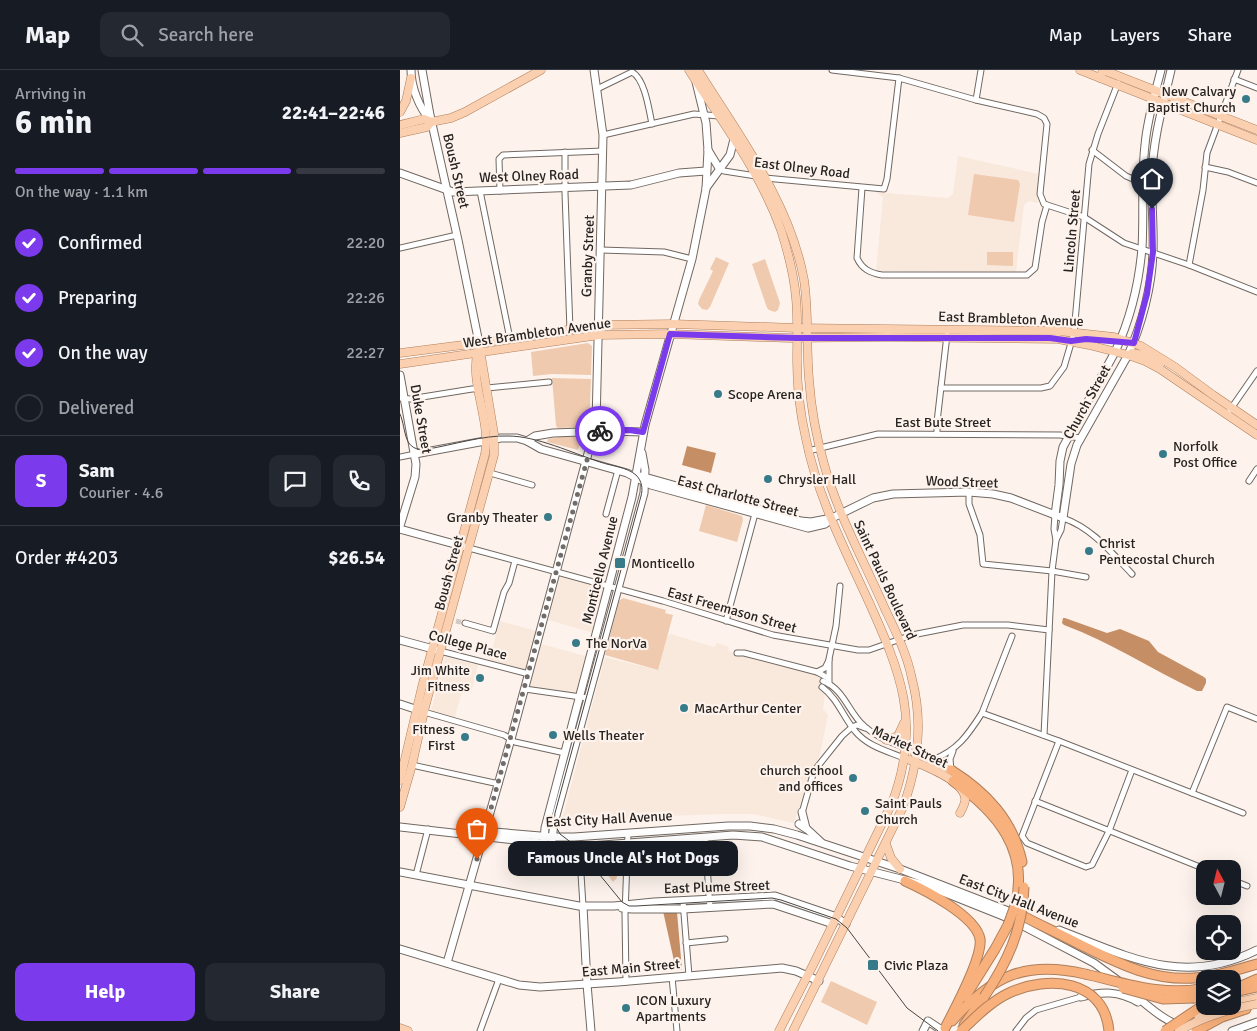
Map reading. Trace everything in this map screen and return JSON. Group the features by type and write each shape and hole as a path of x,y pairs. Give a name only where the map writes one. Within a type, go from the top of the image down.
{"highway":[{"path":"951,770 985,796 1005,818 1021,856 1024,888 1021,917 1012,949 991,987 960,1031"},
{"path":"944,1030 1008,925 1015,906 1019,884 1012,850 1004,831 988,809 953,781"},
{"path":"905,881 946,903 973,925 980,939 978,954 944,1030"},
{"path":"1023,916 1122,965 1152,975 1200,978 1257,966"},
{"path":"1241,973 1257,966"},
{"path":"944,1030 970,1001 989,986 1009,976 1027,971 1055,968 1160,991 1196,989"},
{"path":"1085,974 1109,984 1149,996 1170,999 1196,998"},
{"path":"1241,987 1257,979"},
{"path":"960,1031 987,1007 1005,995 1030,986 1050,983 1072,985 1091,995 1104,1011 1109,1031"},
{"path":"1241,990 1257,988"},
{"path":"1195,1031 1222,1017 1257,1005"},
{"path":"1166,1031 1196,1010"}],"main road":[{"path":"400,133 427,128 431,122 422,70"},
{"path":"400,125 424,119 431,122 451,118 541,70"},
{"name":"Granby Street","path":"447,963 499,784 595,431 604,134 594,70"},
{"name":"Monticello Avenue","path":"689,70 734,140"},
{"path":"698,70 735,130"},
{"path":"1080,70 1102,74 1154,99 1164,98 1220,115 1257,130"},
{"name":"Church Street","path":"1055,515 1060,457 1068,436 1115,352 1135,296 1142,249 1142,174 1145,143 1161,70"},
{"name":"Church Street","path":"1063,518 1071,464 1080,438 1129,354 1134,343 1147,294 1153,252 1152,174 1155,141 1171,70"},
{"path":"411,74 421,106 431,122"},
{"path":"400,112 406,101 411,74"},
{"name":"Monticello Avenue","path":"548,840 565,754 619,589 644,496 643,432 692,259 706,189 708,150 706,123 695,80"},
{"path":"1118,81 1156,90 1164,98 1216,124 1257,140"},
{"name":"Boush Street","path":"400,780 465,547 490,472 494,450 483,391 479,343 431,122"},
{"name":"Monticello Avenue","path":"706,189 730,155 735,130"},
{"name":"Saint Pauls Boulevard","path":"735,130 766,178 781,209 800,264 806,300 810,399 820,449 841,514 899,639 909,665 916,696 918,722 915,762 908,794 886,844 794,1028"},
{"name":"Saint Pauls Boulevard","path":"734,140 757,176 775,214 787,252 795,291 799,393 808,451 818,486 888,643 901,683 906,717 904,758 892,803 779,1031"},
{"path":"708,150 719,168"},
{"path":"603,186 638,184 679,173 706,170"},
{"name":"West Olney Road","path":"400,173 447,191 500,191 603,186"},
{"name":"West Brambleton Avenue","path":"400,353 510,340 599,325 673,324 797,328"},
{"name":"East Brambleton Avenue","path":"797,328 947,333 1050,338 1071,341 1129,354 1145,361 1257,426"},
{"name":"East Brambleton Avenue","path":"797,338 1042,330 1074,332 1134,343 1150,350 1175,367 1257,435"},
{"name":"West Brambleton Avenue","path":"400,364 599,335 670,334 797,338"},
{"path":"1071,341 1086,339 1120,341"},
{"path":"1129,354 1149,356 1166,365 1175,367"},
{"name":"Duke Street","path":"400,375 402,398 416,464 415,477 400,527"},
{"path":"415,454 510,437 527,441 532,437 543,434 629,430 643,432"},
{"name":"Boush Street","path":"436,650 452,620 465,547 491,439"},
{"name":"East Charlotte Street","path":"527,441 541,448 636,475 645,480 755,511 804,522 832,518"},
{"name":"Monticello Avenue","path":"548,840 554,823 608,586 632,496 642,448"},
{"name":"Wood Street","path":"832,518 884,495 969,492 1005,496 1063,518"},
{"path":"400,527 465,547"},
{"name":"College Place","path":"400,640 436,650"},
{"path":"400,704 420,711"},
{"name":"Boush Street","path":"400,807 412,765 420,711"},
{"path":"886,740 899,735 906,717"},
{"path":"905,748 951,770"},
{"name":"Market Street","path":"904,758 936,771 953,781"},
{"path":"953,781 963,792 965,798 965,803 960,813"},
{"path":"802,812 806,828"},
{"path":"799,824 823,844 811,853"},
{"name":"East City Hall Avenue","path":"548,840 718,826 765,828 790,832 900,869 1132,958 1162,966 1186,968 1212,965 1237,959 1257,950"},
{"name":"East City Hall Avenue","path":"400,827 548,840 585,847 733,834 768,838 860,869 935,889 1030,928 1100,966 1173,1024 1195,1031"},
{"path":"886,844 891,858 900,869"},
{"name":"East Plume Street","path":"400,872 583,906 709,904 776,896 846,924"},
{"path":"583,906 586,984 591,1031"},
{"name":"East Main Street","path":"400,949 499,979 531,986 626,982 780,968 796,970 818,981"},
{"path":"1081,997 1102,992 1116,993 1130,997 1148,1006"},
{"path":"1241,1001 1257,998"},
{"path":"1179,1031 1211,1015 1233,1008 1257,1005"},
{"path":"1170,1031 1198,1015"},
{"path":"784,1022 794,1028"},
{"path":"1232,1031 1257,1022"},
{"path":"400,1028 408,1031"},
{"path":"926,1028 944,1030"}],"street":[{"path":"832,70 899,78 976,100 1036,114 1044,118 1047,124 1040,198 1047,205 1084,217 1116,240 1189,265 1257,292"},
{"path":"976,100 981,70"},
{"path":"1189,265 1204,190 1207,153 1216,124 1238,70"},
{"path":"597,90 632,72 636,74 645,92 652,124"},
{"name":"East Olney Road","path":"719,168 724,171 766,178 884,189 887,179 899,78"},
{"path":"1234,79 1257,88"},
{"name":"Lincoln Street","path":"941,388 1041,388 1050,386 1064,367 1074,332 1089,164 1092,150 1118,81"},
{"path":"604,134 694,114 719,116"},
{"path":"1092,150 1126,176 1142,183"},
{"path":"500,191 498,161 502,155 603,151"},
{"path":"565,152 570,330"},
{"path":"1205,167 1228,172 1257,183"},
{"path":"1142,174 1152,174"},
{"path":"862,188 857,258 867,271 882,275 1027,275 1035,268 1042,222 1047,205"},
{"path":"480,191 510,340"},
{"path":"400,248 457,235"},
{"path":"601,250 664,252 692,259"},
{"path":"937,434 947,333"},
{"path":"1229,411 1257,372"},
{"path":"402,398 410,399 461,390 475,389 483,391 549,382"},
{"name":"East Bute Street","path":"808,451 871,435 937,434 1068,436 1080,438"},
{"path":"400,457 415,454"},
{"path":"1249,481 1257,469"},
{"path":"606,514 618,470"},
{"path":"490,472 532,485"},
{"path":"969,492 970,504 980,536 983,564 1052,571 1086,577"},
{"path":"726,620 755,511"},
{"name":"Church Street","path":"1044,735 1052,571 1056,540 1054,529 1055,515"},
{"name":"Church Street","path":"1056,540 1061,530 1063,518"},
{"name":"Wood Street","path":"1063,518 1087,529 1111,550 1132,574"},
{"name":"East Freemason Street","path":"465,547 619,589 779,637 866,651 899,639 947,627 978,624 1008,625 1049,630"},
{"path":"465,623 493,631 515,561"},
{"path":"825,682 840,586"},
{"path":"932,760 953,750 966,736 982,713 1012,636"},
{"name":"College Place","path":"436,650 529,674"},
{"path":"737,653 744,653 817,672 825,682"},
{"path":"817,672 825,668 829,659"},
{"name":"Market Street","path":"825,682 857,734 869,743 904,758"},
{"name":"Market Street","path":"825,682 840,692 866,728 886,740 905,748"},
{"path":"525,688 584,697"},
{"path":"1192,793 1228,706 1257,719"},
{"path":"420,711 504,735 516,742 565,754"},
{"path":"982,713 1044,735 1242,813"},
{"path":"799,824 814,771 852,726 857,725 866,728"},
{"path":"1059,741 1022,836 1024,842 1067,860 1086,867 1090,866 1098,855 1132,770"},
{"path":"951,770 950,759 953,750"},
{"path":"412,765 499,784"},
{"path":"1035,801 1196,865"},
{"path":"718,826 723,832 733,834"},
{"path":"416,875 428,829"},
{"path":"626,982 625,906 628,833"},
{"path":"705,837 709,904"},
{"path":"582,874 583,906"},
{"path":"1241,884 1247,886"},
{"path":"683,905 690,976"},
{"path":"686,943 725,939"},
{"path":"672,977 677,1031"},
{"path":"480,1031 499,979"},
{"path":"1016,1031 1026,1018 1036,1010 1081,997"}],"shaded area":[{"path":"958,156 1039,174 1038,203 1029,201 1024,205 1016,272 876,271 883,197 875,192 948,198 953,194"},
{"path":"974,174 1018,180 1020,184 1014,222 968,215"},
{"path":"987,252 1013,252 1013,266 987,265"},
{"path":"716,257 729,263 710,307 707,310 702,309 698,304 699,300 713,271 710,269"},
{"path":"765,259 780,303 778,310 775,312 767,308 752,264"},
{"path":"588,343 592,346 591,375 552,374 533,376 531,352"},
{"path":"552,378 591,379 589,427 558,428 556,426"},
{"path":"582,437 578,450 547,442 548,439"},
{"path":"687,446 716,453 711,473 682,465"},
{"path":"706,505 742,516 743,520 737,542 699,531"},
{"path":"560,576 606,588 594,633 548,620"},
{"path":"623,598 666,610 665,613 673,615 658,670 605,655 619,601"},
{"path":"1063,618 1107,633 1120,629 1149,641 1158,652 1204,677 1206,683 1202,691 1197,691 1115,648 1064,625 1062,623"},
{"path":"500,621 544,633 541,644 589,657 579,694 529,687 533,674 488,663"},
{"path":"671,634 714,647 717,643 729,647 728,651 820,675 827,679 823,709 828,715 820,755 810,775 794,823 753,814 723,814 668,816 573,827 563,816 605,657 657,670 666,636"},
{"path":"445,657 478,665 471,693 462,691 455,717 431,711"},
{"path":"616,860 617,878 613,882 597,861"},
{"path":"663,911 677,912 682,970 676,970"},
{"path":"831,981 877,1002 867,1025 821,1002"}],"tunnel":[{"path":"456,621 465,623"}],"tram line":[{"path":"400,414 407,439 410,444 420,449 489,437 519,437 542,442 600,462 624,468 636,475 641,482 641,496 555,813 554,823 560,834 577,847 622,902 629,906 772,898 836,919 847,928 907,1008 938,1031"}],"way so far":[{"path":"477,859 595,431 600,431"}],"place":[{"name":"New Calvary Baptist Church","path":"1246,99"},
{"name":"Scope Arena","path":"718,394"},
{"name":"Norfolk Post Office","path":"1163,454"},
{"name":"Chrysler Hall","path":"768,479"},
{"name":"Granby Theater","path":"548,517"},
{"name":"Christ Pentecostal Church","path":"1089,551"},
{"name":"Monticello","path":"620,563"},
{"name":"The NorVa","path":"576,643"},
{"name":"Jim White Fitness","path":"480,678"},
{"name":"MacArthur Center","path":"684,708"},
{"name":"Wells Theater","path":"553,735"},
{"name":"Fitness First","path":"465,737"},
{"name":"church school and offices","path":"853,778"},
{"name":"Saint Pauls Church","path":"865,811"},
{"name":"Famous Uncle Al's Hot Dogs","path":"477,859"},
{"name":"Civic Plaza","path":"873,965"},
{"name":"ICON Luxury Apartments","path":"626,1008"}],"route":[{"path":"600,431 629,430 643,432 670,334 797,338 1050,338 1071,341 1086,339 1134,343 1147,294 1153,252 1152,209"}]}
